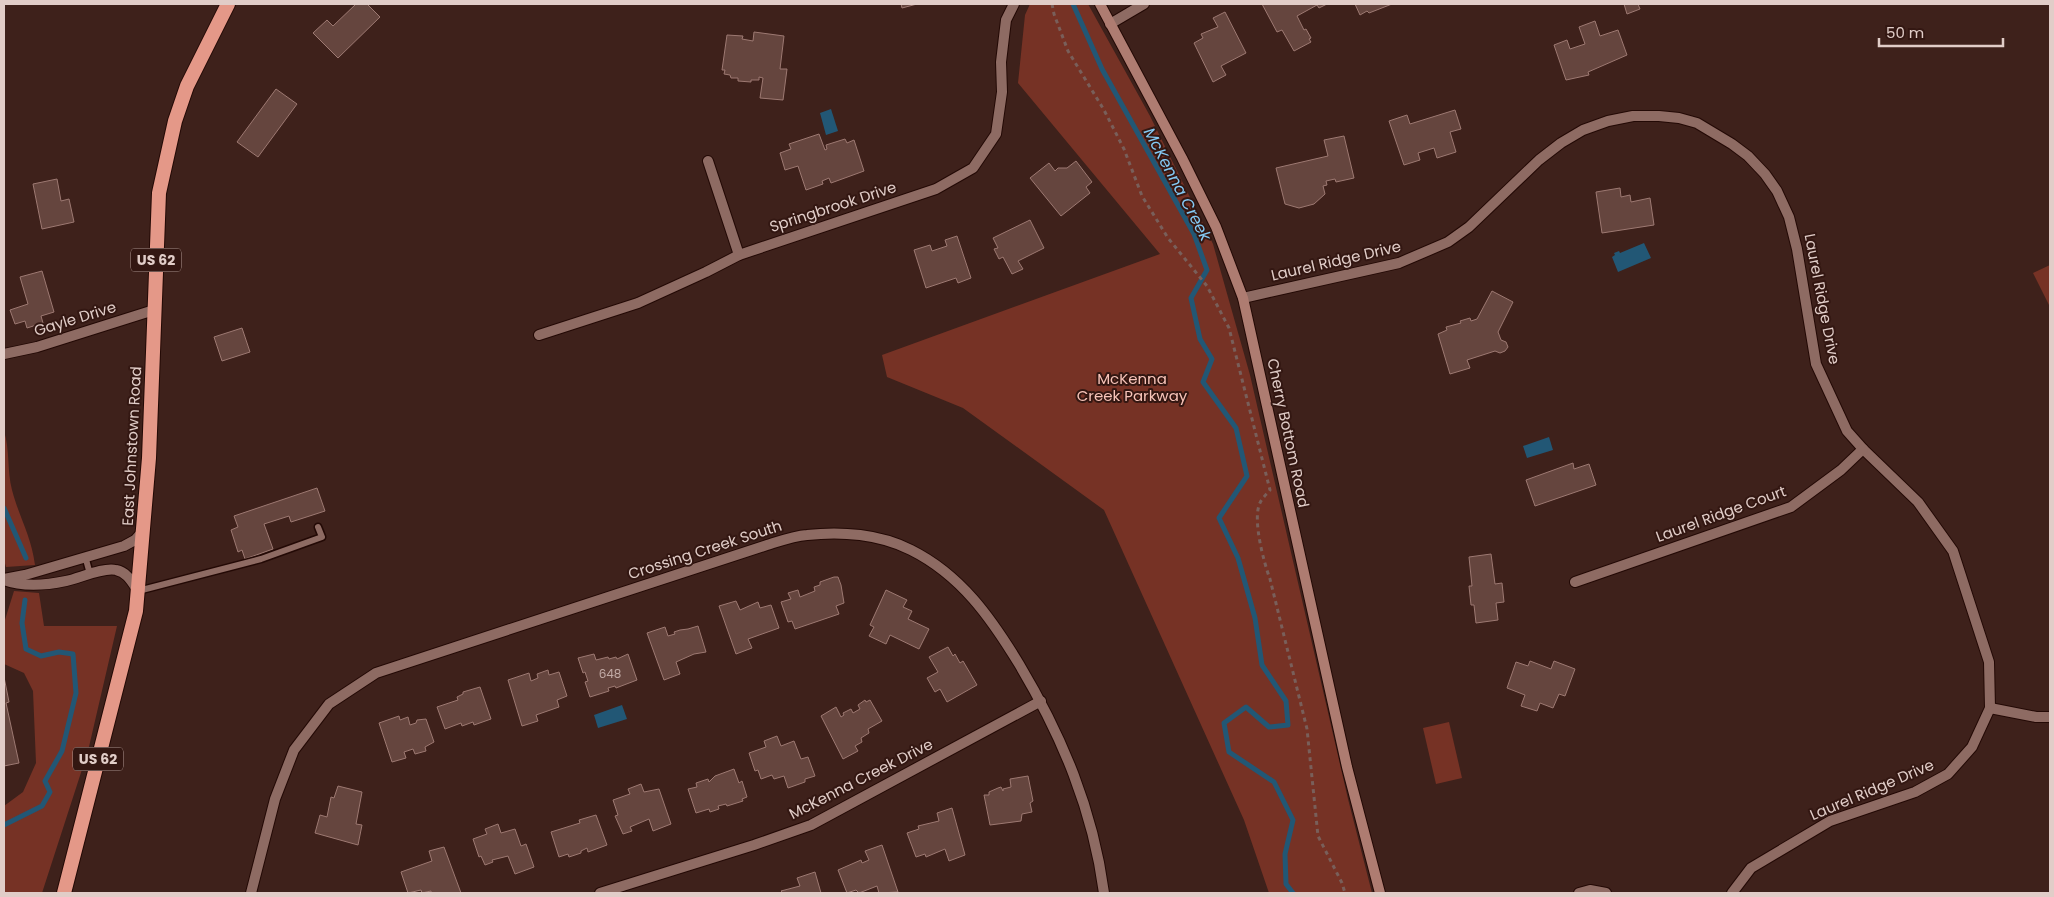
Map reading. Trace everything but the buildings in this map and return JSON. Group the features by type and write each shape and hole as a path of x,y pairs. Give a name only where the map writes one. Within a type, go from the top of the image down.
{"highway":[{"name":"East Johnstown Road","path":"64,893 136,611 149,458 159,193 175,121 186,86 228,4"}],"main road":[{"name":"Cherry Bottom Road","path":"1100,4 1182,158 1216,227 1243,298 1347,767 1380,893"}],"street":[{"name":"Springbrook Drive","path":"539,335 638,303 739,255 936,189 973,168 996,134 1002,92 1001,62 1006,20 1014,4"},
{"path":"1110,24 1144,4"},
{"name":"Laurel Ridge Drive","path":"1243,298 1370,270 1425,252 1448,242 1469,227 1539,160 1561,143 1584,130 1608,121 1633,116 1679,118 1697,124 1732,144 1748,156 1766,174 1777,191 1789,217 1797,249 1816,364 1847,431 1918,502 1953,551 1989,662 1990,708 1972,747 1948,774 1915,792 1830,821 1751,868 1732,893"},
{"path":"708,161 739,255"},
{"name":"Gayle Drive","path":"4,354 37,347 154,310"},
{"name":"Laurel Ridge Court","path":"1574,582 1791,507 1841,470 1864,449"},
{"path":"4,580 124,546 135,540 144,530"},
{"name":"Crossing Creek South","path":"251,893 274,799 294,750 329,704 376,673 767,545 805,535 839,532 883,540 911,550 944,570 970,593 1000,633 1041,701 1071,764 1089,818 1101,869 1104,893"},
{"path":"4,580 14,584 43,584 66,581 115,569 129,576 138,591"},
{"name":"McKenna Creek Drive","path":"600,893 754,845 811,825 1041,701"},
{"path":"1990,708 2036,717 2050,717"},
{"path":"1579,893 1590,890 1606,893"}],"lane":[{"path":"138,591 261,559 322,538 318,526"},
{"path":"85,556 90,574"}],"path":[{"path":"1052,4 1068,51 1104,110 1124,149 1142,196 1168,238 1206,286 1230,328 1270,490 1259,504 1258,528 1263,560 1270,579 1306,729 1318,836 1342,883 1345,893"}],"green space":[{"name":"McKenna Creek Parkway","path":"1030,4 1088,4 1150,116 1213,244 1250,375 1348,799 1372,893 1269,893 1244,820 1104,510 963,408 887,377 882,355 1160,254 1018,83 1025,15"},
{"path":"2050,265 2050,307 2033,273"},
{"path":"4,431 12,490 31,544 35,565 6,567 4,560"},
{"path":"14,591 39,593 44,626 117,626 88,751 42,893 4,893 4,806 23,792 36,763 33,691 24,673 4,664 4,623"},
{"path":"1449,722 1462,778 1436,784 1423,728"}],"water":[{"path":"831,109 838,131 826,135 820,113"},
{"path":"1644,243 1651,258 1618,272 1612,257 1615,255 1614,253 1619,251 1620,253"},
{"path":"1549,437 1553,450 1527,458 1523,446"},
{"path":"622,705 627,719 598,728 594,715"}],"waterway":[{"name":"McKenna Creek","path":"1073,4 1102,69 1194,234 1207,270 1191,298 1200,339 1212,359 1203,382 1236,428 1247,476 1219,518 1238,558 1255,618 1262,665 1286,701 1288,725 1269,727 1246,707 1224,723 1229,752 1274,782 1293,820 1285,854 1286,884 1293,893"},
{"path":"4,508 26,558"},
{"path":"4,825 42,806 50,792 45,781 62,751 76,693 73,654 59,652 41,656 26,649 22,623 25,600"}]}
